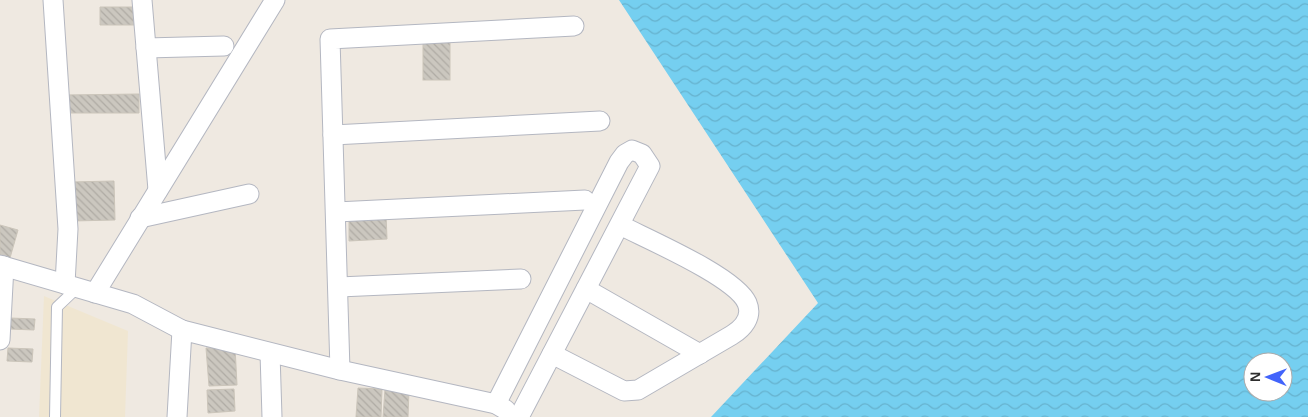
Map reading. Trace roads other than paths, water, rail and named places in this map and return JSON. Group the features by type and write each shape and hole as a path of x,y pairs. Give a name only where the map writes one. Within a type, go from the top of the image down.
{"street":[{"path":"53,0 68,229 79,288"},
{"path":"142,0 158,190"},
{"path":"79,288 140,218 275,0"},
{"path":"340,370 339,287 330,39 574,26"},
{"path":"146,48 224,46"},
{"path":"333,134 600,121"},
{"path":"0,340 2,266 132,304 182,330 340,370 496,404 519,417 650,166 642,154 632,150 625,154 614,171 496,404"},
{"path":"140,218 249,194"},
{"path":"336,212 585,200"},
{"path":"552,354 624,391 631,392 638,390 700,354 732,335 744,325 748,314 747,301 734,288 716,274 620,225"},
{"path":"339,287 521,279"},
{"path":"586,289 700,354"},
{"path":"177,417 182,330"},
{"path":"270,353 272,417"}],"lane":[{"path":"55,417 56,307 79,288"}],"water":[{"path":"619,0 1308,0 1308,417 711,417 818,303"}]}
